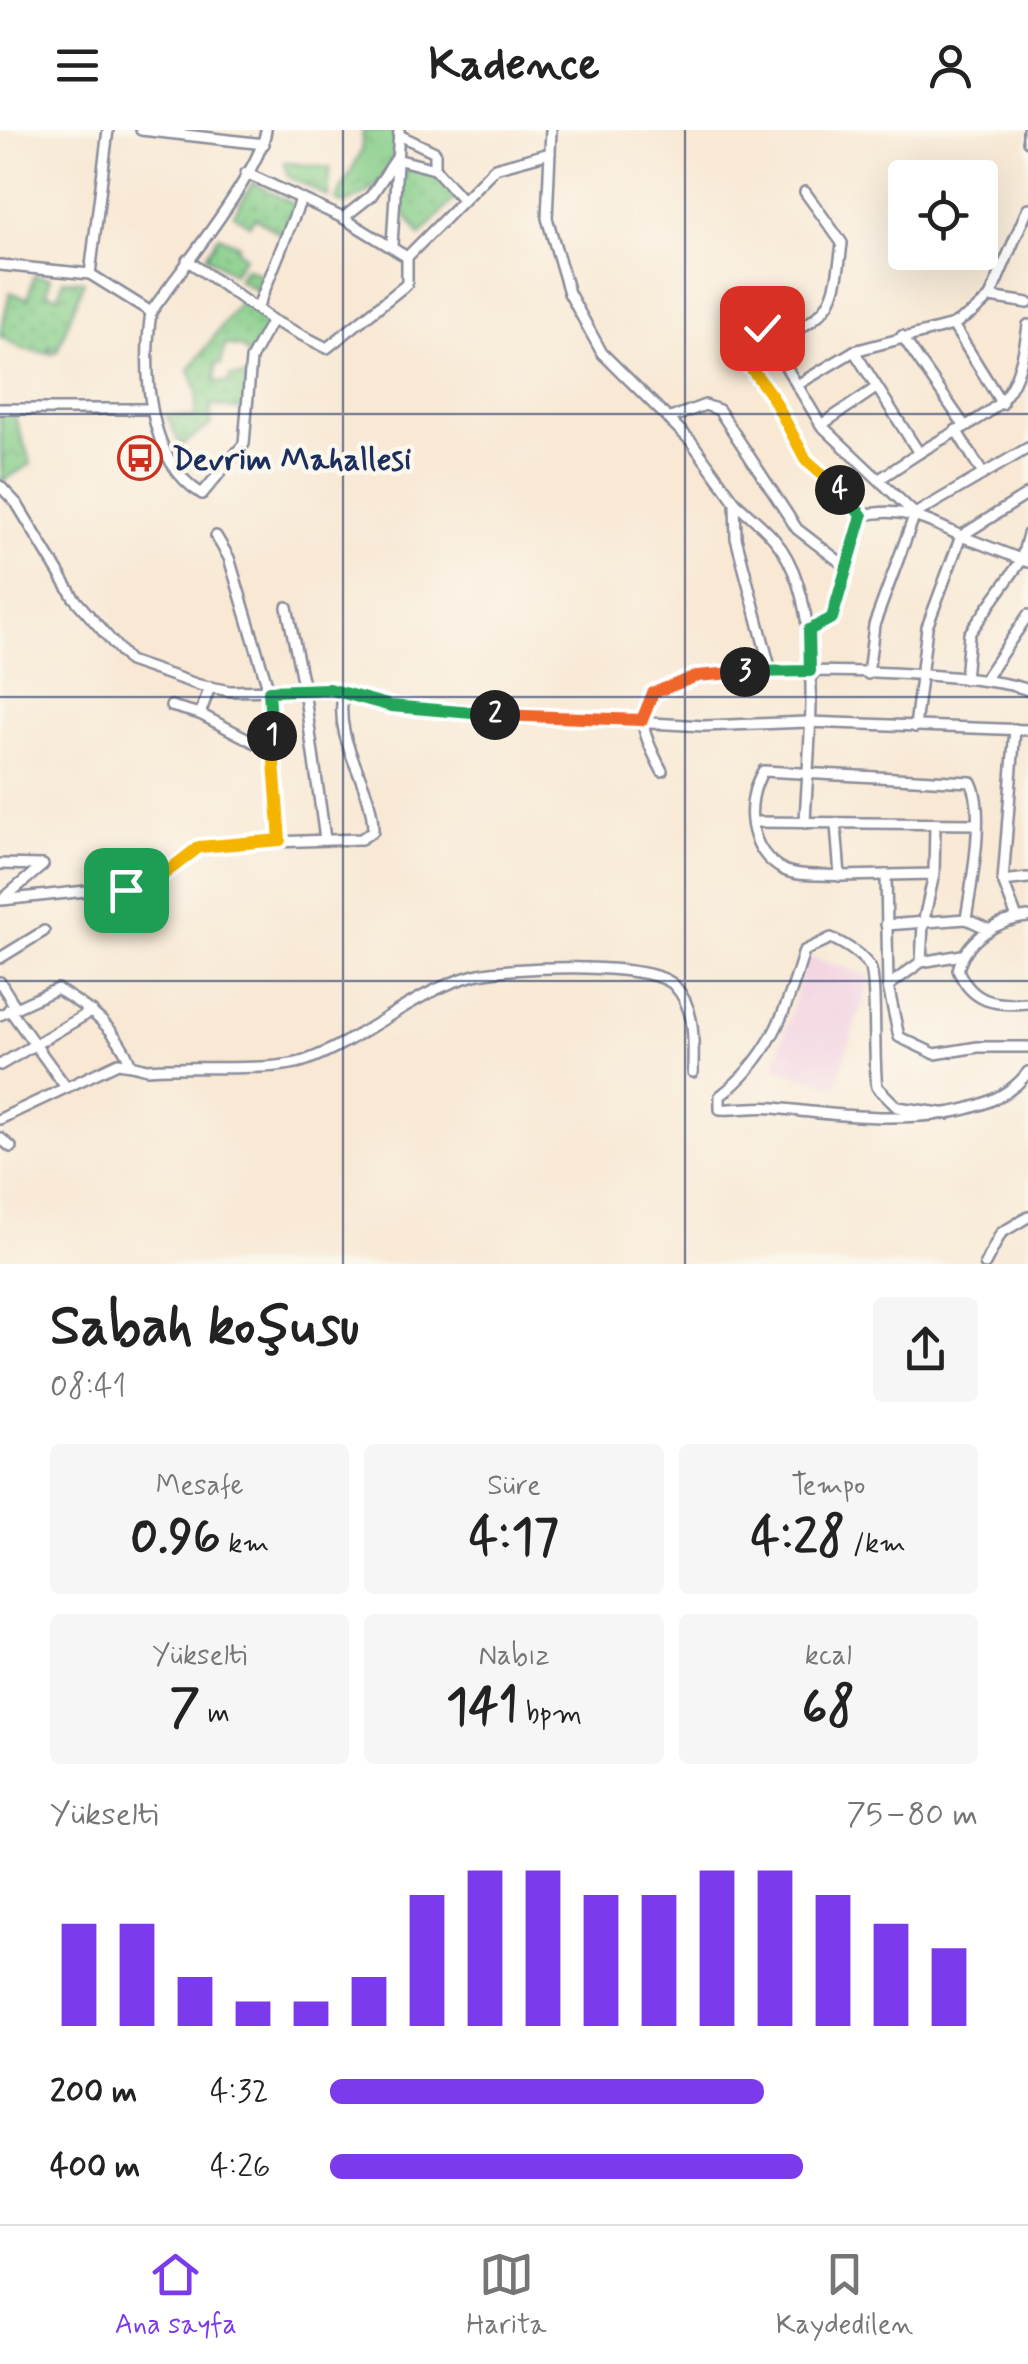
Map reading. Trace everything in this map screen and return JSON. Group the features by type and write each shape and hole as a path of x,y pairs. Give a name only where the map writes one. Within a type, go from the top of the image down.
{"street":[{"path":"90,274 108,130"},
{"path":"141,130 264,144"},
{"path":"266,130 264,144 246,173 151,312 152,426 188,482 202,494 244,444 251,359 272,320"},
{"path":"551,130 547,218 569,293 602,354 691,441 735,502 776,540 799,582 809,630 805,823"},
{"path":"1028,130 1028,141"},
{"path":"392,245 399,133 435,152 435,170"},
{"path":"188,260 272,320 317,346 336,346 407,284 407,257 495,168 550,153"},
{"path":"396,159 435,170 462,199"},
{"path":"342,218 371,196 396,159"},
{"path":"246,173 342,218 407,257"},
{"path":"772,346 828,311 838,277 842,243 805,192"},
{"path":"257,309 302,198"},
{"path":"796,385 854,350 953,325 990,297 1028,208"},
{"path":"0,264 90,274 151,312"},
{"path":"990,297 1028,303"},
{"path":"953,325 1002,404"},
{"path":"881,478 1002,404 1020,372 1028,325"},
{"path":"862,516 849,498 806,460 773,398 738,350 740,326 762,328 821,425 915,514 1024,562"},
{"path":"902,336 960,428 983,474"},
{"path":"854,350 919,454"},
{"path":"821,425 876,388"},
{"path":"668,420 704,405 719,410 797,529 844,565"},
{"path":"0,410 150,410"},
{"path":"862,516 876,512 915,514 1028,448"},
{"path":"0,486 17,504 74,598 129,661 210,687 269,691 329,689 435,710 704,726 807,722 1028,730"},
{"path":"916,727 927,627 961,536 1028,494"},
{"path":"735,502 736,538 771,671"},
{"path":"868,674 874,625 915,514"},
{"path":"809,630 832,618 844,565 862,516"},
{"path":"965,679 969,634 1024,562 1028,534"},
{"path":"216,536 228,558 269,691 280,840"},
{"path":"287,607 304,690 325,840"},
{"path":"984,680 1028,615"},
{"path":"662,771 642,720 653,693 676,681 810,671 984,680 1028,690"},
{"path":"200,714 210,687"},
{"path":"1,901 151,884 199,847 361,839 373,831 369,796 340,730 343,694"},
{"path":"171,706 200,714 273,752"},
{"path":"1015,729 1002,881 1022,917 988,929 962,955 958,970 964,984 980,999 998,1006 1028,1003"},
{"path":"934,874 840,876 786,872 768,858 752,822 752,789 763,771 971,782 976,792 976,824 966,919"},
{"path":"752,822 976,824"},
{"path":"921,962 923,924 934,874 935,824"},
{"path":"836,825 840,876"},
{"path":"0,864 42,865 1,901"},
{"path":"886,875 888,986 899,1036 934,1054 978,1046 1028,1047"},
{"path":"1002,881 1028,878"},
{"path":"886,925 966,919 988,929"},
{"path":"0,958 44,931"},
{"path":"948,1114 897,1106 877,1086 874,979 856,954 831,938 804,951 780,1027 758,1061 720,1096 720,1109 771,1108 824,1116 948,1114 1016,1089 1028,1072"},
{"path":"888,986 921,962 962,955"},
{"path":"0,1119 118,1063 147,1069 306,1061 384,1016 471,976 576,966 661,977 674,985 692,1017 693,1072"},
{"path":"0,982 8,1010 66,1086"},
{"path":"8,1010 25,1006 57,989 92,1011 118,1037 131,1065"},
{"path":"0,1066 92,1011"},
{"path":"0,1138 11,1147"},
{"path":"984,1264 1001,1233 1028,1217"}],"shaded area":[{"path":"808,957 871,976 836,1086 774,1067"}],"green space":[{"path":"363,130 399,130 394,155 376,185 343,204 336,200 361,152"},
{"path":"284,162 330,168 328,197 288,176"},
{"path":"411,163 435,169 458,195 420,236 394,197"},
{"path":"253,182 298,207 286,238 255,217 249,225 234,214"},
{"path":"219,236 239,245 237,249 245,256 233,274 206,256"},
{"path":"245,268 269,278 263,294 238,280"},
{"path":"34,275 50,278 47,293 59,296 63,280 84,281 57,351 51,354 50,344 47,353 23,349 0,336 10,292 28,299"},
{"path":"240,302 272,320 251,359 243,348 225,344 221,364 216,364 215,381 229,383 230,376 249,377 247,411 211,405 210,425 181,446 166,415 195,417 197,391 189,370"},
{"path":"0,409 12,409 31,464 2,481"}],"place":[{"name":"Devrim Mahallesi","path":"140,458"}],"route":[{"path":"126,890 151,884 199,847 280,840 269,691 329,689 391,706 508,716 642,720 653,693 676,681 697,676 810,671 809,630 832,618 844,565 862,516 849,498 806,460 773,398 738,350 740,326 762,328"}]}
